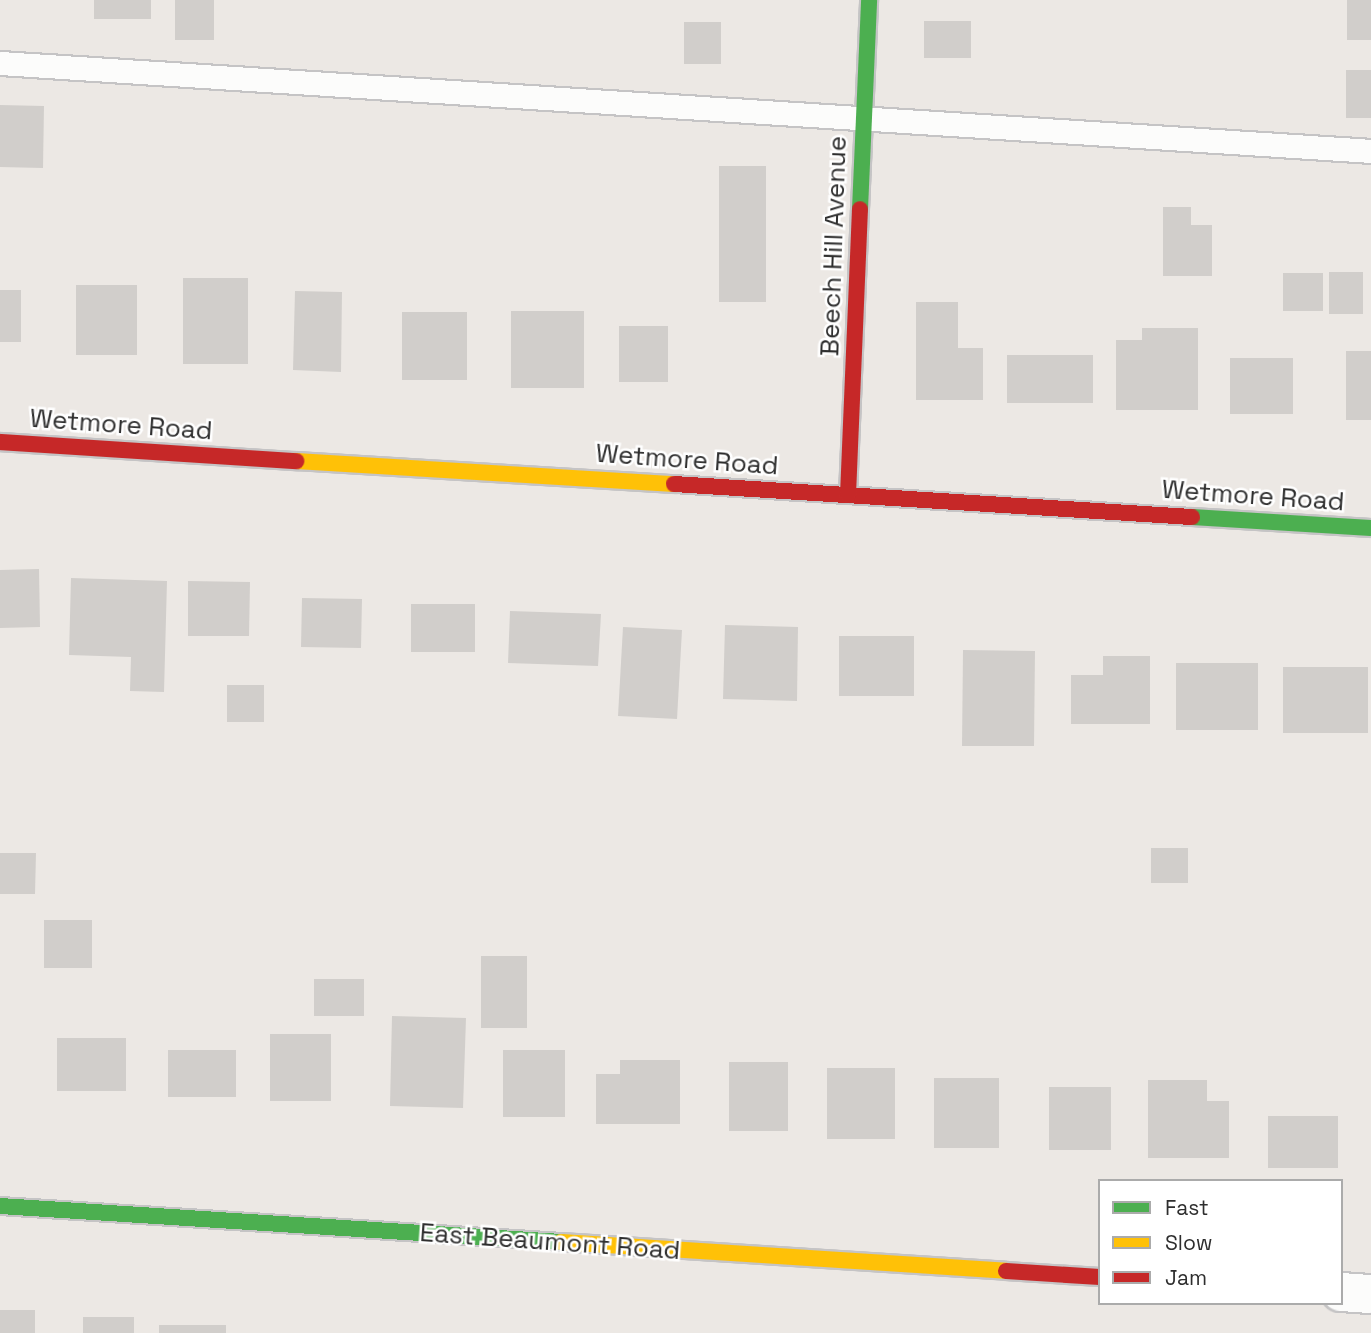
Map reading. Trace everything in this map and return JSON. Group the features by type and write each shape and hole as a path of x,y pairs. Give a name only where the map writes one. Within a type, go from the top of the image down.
{"street":[{"name":"Beech Hill Avenue","path":"848,495 869,0"},
{"name":"Wetmore Road","path":"0,442 1371,528"},
{"name":"East Beaumont Road","path":"0,1206 1098,1277"},
{"path":"1343,1293 1371,1294"}],"lane":[{"path":"0,63 1371,151"}],"building":[{"path":"94,0 151,0 151,19 94,19"},
{"path":"175,0 214,0 214,40 175,40"},
{"path":"1347,0 1371,0 1371,40 1347,40"},
{"path":"924,21 971,21 971,58 924,58"},
{"path":"684,22 721,22 721,64 684,64"},
{"path":"1346,70 1371,70 1371,118 1346,118"},
{"path":"0,105 44,106 43,168 0,167"},
{"path":"719,166 766,166 766,302 719,302"},
{"path":"1163,207 1191,207 1191,225 1212,225 1212,276 1163,276"},
{"path":"1329,272 1363,272 1363,314 1329,314"},
{"path":"1283,273 1323,273 1323,311 1283,311"},
{"path":"183,278 248,278 248,364 183,364"},
{"path":"76,285 137,285 137,355 76,355"},
{"path":"0,290 21,290 21,342 0,342"},
{"path":"295,291 342,292 341,372 293,370"},
{"path":"916,302 958,302 958,348 983,348 983,400 916,400"},
{"path":"511,311 584,311 584,388 511,388"},
{"path":"402,312 467,312 467,380 402,380"},
{"path":"619,326 668,326 668,382 619,382"},
{"path":"1142,328 1198,328 1198,410 1116,410 1116,340 1142,340"},
{"path":"1346,351 1371,351 1371,420 1346,420"},
{"path":"1007,355 1093,355 1093,403 1007,403"},
{"path":"1230,358 1293,358 1293,414 1230,414"},
{"path":"39,569 40,627 0,628 0,570"},
{"path":"71,578 167,581 164,692 130,691 131,657 69,655"},
{"path":"188,581 250,582 249,636 188,636"},
{"path":"302,598 362,599 361,648 301,647"},
{"path":"411,604 475,604 475,652 411,652"},
{"path":"510,611 601,614 598,666 508,663"},
{"path":"725,625 798,627 797,701 723,699"},
{"path":"623,627 682,630 677,719 618,716"},
{"path":"839,636 914,636 914,696 839,696"},
{"path":"963,650 1035,651 1034,746 962,746"},
{"path":"1103,656 1150,656 1150,724 1071,724 1071,675 1103,675"},
{"path":"1176,663 1258,663 1258,730 1176,730"},
{"path":"1283,667 1368,667 1368,733 1283,733"},
{"path":"227,685 264,685 264,722 227,722"},
{"path":"1151,848 1188,848 1188,883 1151,883"},
{"path":"0,853 36,853 35,894 0,894"},
{"path":"44,920 92,920 92,968 44,968"},
{"path":"481,956 527,956 527,1028 481,1028"},
{"path":"314,979 364,979 364,1016 314,1016"},
{"path":"392,1016 466,1018 463,1108 390,1106"},
{"path":"270,1034 331,1034 331,1101 270,1101"},
{"path":"57,1038 126,1038 126,1091 57,1091"},
{"path":"168,1050 236,1050 236,1097 168,1097"},
{"path":"503,1050 565,1050 565,1117 503,1117"},
{"path":"620,1060 680,1060 680,1124 596,1124 596,1074 620,1074"},
{"path":"729,1062 788,1062 788,1131 729,1131"},
{"path":"827,1068 895,1068 895,1139 827,1139"},
{"path":"934,1078 999,1078 999,1148 934,1148"},
{"path":"1148,1080 1207,1080 1207,1101 1229,1101 1229,1158 1148,1158"},
{"path":"1049,1087 1111,1087 1111,1150 1049,1150"},
{"path":"1268,1116 1338,1116 1338,1168 1268,1168"},
{"path":"0,1310 35,1310 35,1333 0,1333"},
{"path":"83,1317 134,1317 134,1333 83,1333"},
{"path":"159,1325 226,1325 226,1333 159,1333"}],"traffic: fast":[{"path":"860,209 869,0"},
{"path":"1192,517 1371,528"},
{"path":"0,1206 561,1242"}],"traffic: slow":[{"path":"296,461 674,484"},
{"path":"561,1242 1006,1271"}],"traffic: jam":[{"path":"848,495 860,209"},
{"path":"0,442 296,461"},
{"path":"674,484 1192,517"},
{"path":"1006,1271 1098,1277"}]}
